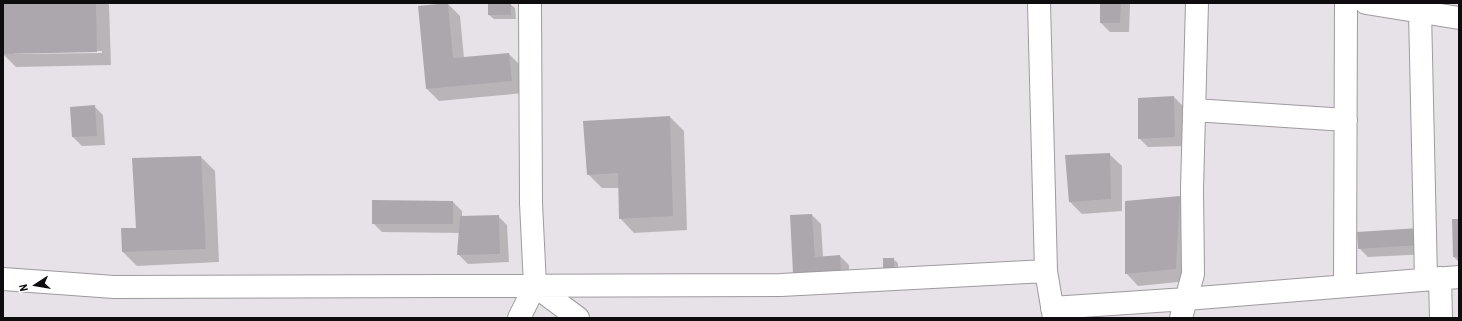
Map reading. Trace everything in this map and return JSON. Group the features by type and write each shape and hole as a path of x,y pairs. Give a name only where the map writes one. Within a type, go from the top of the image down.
{"street":[{"path":"519,318 535,286 531,204 530,3"},
{"path":"1039,3 1046,271 1053,313 1183,309 1345,286 1442,278"},
{"path":"1183,309 1193,274 1192,189 1197,3"},
{"path":"1345,286 1346,3"},
{"path":"1366,3 1459,18"},
{"path":"1420,12 1442,278 1441,318"},
{"path":"1194,110 1346,120"},
{"path":"3,279 114,287 781,285 1046,271"},
{"path":"535,286 578,318"}],"building":[{"path":"3,3 96,3 97,52 3,54"},
{"path":"448,3 453,58 509,53 512,81 426,89 418,6"},
{"path":"488,3 511,3 511,15 488,15"},
{"path":"1100,3 1121,3 1120,23 1100,23"},
{"path":"1174,96 1175,137 1138,139 1138,98"},
{"path":"95,105 97,136 72,137 70,107"},
{"path":"670,116 673,216 619,219 618,173 587,175 583,121"},
{"path":"1110,153 1111,199 1069,202 1065,155"},
{"path":"201,156 206,249 122,252 121,228 136,228 132,158"},
{"path":"1180,196 1176,269 1125,274 1125,201"},
{"path":"372,200 453,201 453,224 372,224"},
{"path":"812,214 815,257 840,255 841,271 793,273 790,215"},
{"path":"499,215 500,254 457,255 460,216"},
{"path":"1452,219 1459,219 1459,257 1453,257"},
{"path":"1419,228 1420,245 1358,249 1357,232"},
{"path":"883,258 894,258 894,272 883,272"}]}
